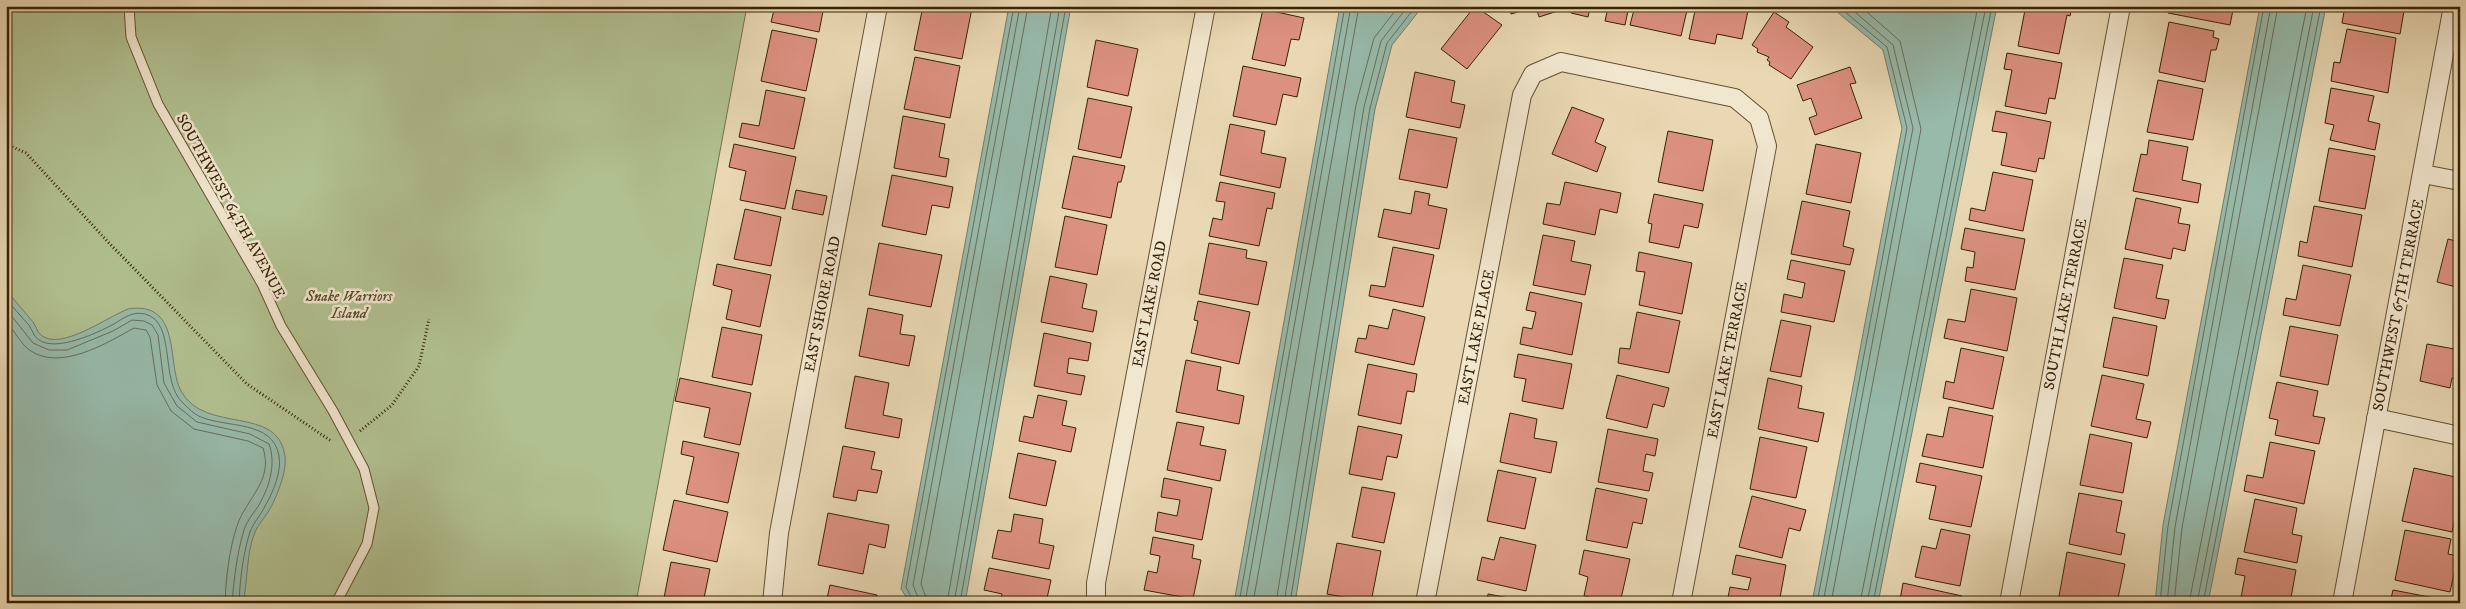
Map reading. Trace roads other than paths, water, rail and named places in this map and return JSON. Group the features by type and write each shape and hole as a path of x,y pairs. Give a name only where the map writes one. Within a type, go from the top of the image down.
{"street":[{"name":"EAST SHORE ROAD","path":"772,603 779,534 878,6"},
{"name":"EAST LAKE ROAD","path":"1096,603 1096,583 1206,6"},
{"name":"SOUTH LAKE TERRACE","path":"2009,603 2121,6"},
{"name":"SOUTHWEST 67TH TERRACE","path":"2342,603 2453,6"},
{"name":"EAST LAKE TERRACE","path":"1533,74 1561,62 1735,98 1759,118 1767,146 1681,603"},
{"name":"EAST LAKE PLACE","path":"1425,603 1522,95 1533,74"},
{"path":"2423,174 2460,181"},
{"path":"2376,418 2460,436"}],"lane":[{"name":"SOUTHWEST 64TH AVENUE","path":"129,6 131,37 158,104 262,284 281,326 333,411 364,469 374,508 367,544 336,603"}],"water":[{"path":"1009,6 1071,6 965,603 910,603 901,589"},
{"path":"1340,6 1423,6 1392,45 1375,109 1295,603 1234,603"},
{"path":"1830,6 1997,6 1878,603 1812,603 1902,128 1883,50"},
{"path":"2260,6 2326,6 2208,603 2155,603 2163,525"},
{"path":"6,290 33,322 40,334 49,339 72,336 128,309 146,309 156,314 164,322 168,332 177,381 181,391 192,404 206,412 255,424 269,430 280,440 285,456 283,475 274,501 252,540 243,603 6,603"}],"park label":[{"name":"Snake Warriors Island","path":"349,304"}]}
